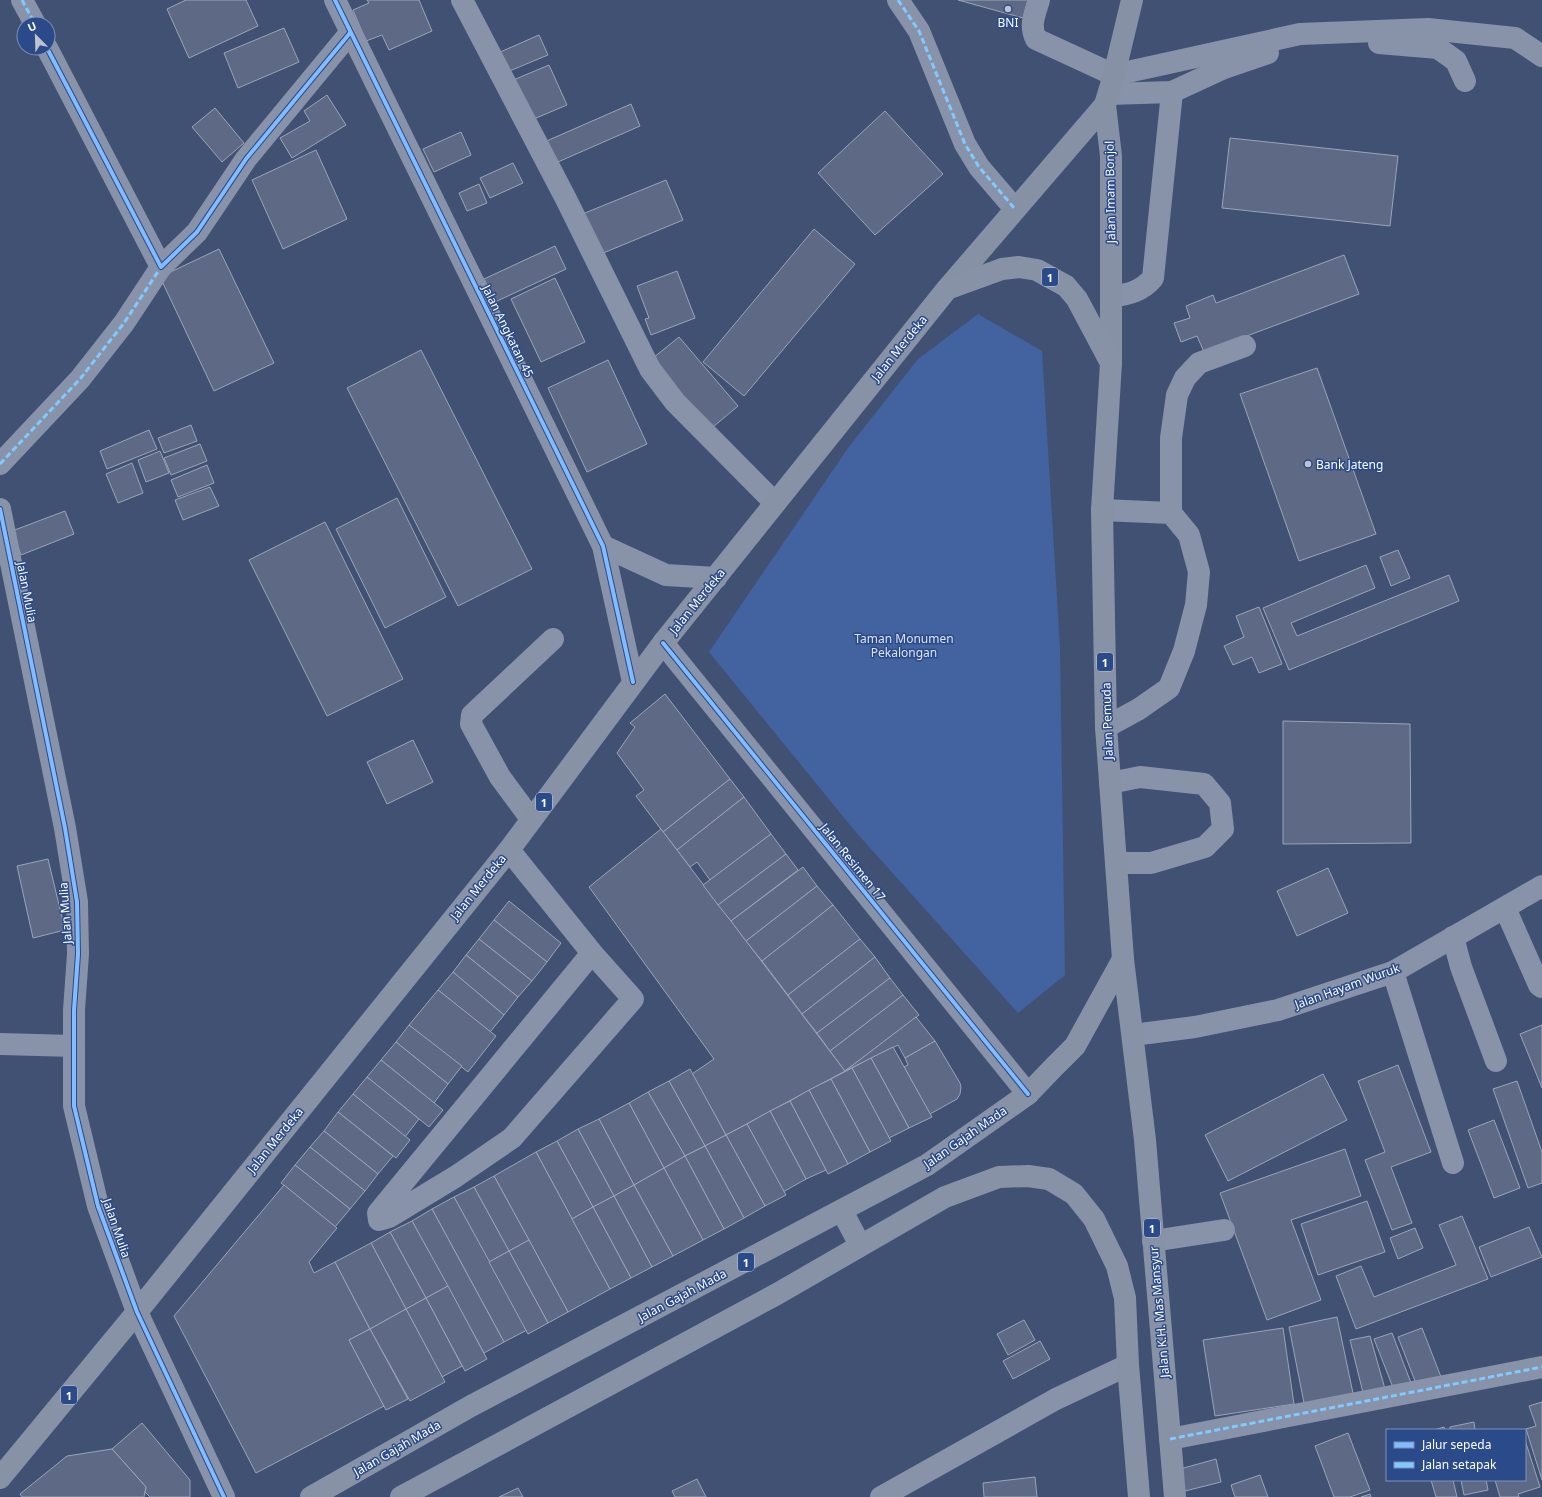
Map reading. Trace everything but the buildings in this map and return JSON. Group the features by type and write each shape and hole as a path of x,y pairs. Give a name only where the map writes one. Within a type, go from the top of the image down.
{"highway":[{"name":"1","path":"947,289 1002,269 1019,267 1037,270 1066,286 1077,299 1110,363"},
{"name":"Jalan Merdeka","path":"0,1478 137,1312 509,850 663,643 947,289"},
{"name":"Jalan Pemuda","path":"1110,363 1102,510 1106,727 1123,959"},
{"name":"Jalan Gajah Mada","path":"311,1497 471,1406 842,1211 926,1165 1028,1094 1075,1046 1123,959"},
{"name":"Jalan K.H. Mas Mansyur","path":"1123,959 1133,1035 1153,1241 1175,1497"},
{"path":"401,1497 777,1294 945,1196 999,1177 1028,1176 1049,1179 1074,1194 1094,1219 1117,1266 1125,1298 1128,1365 1138,1497"},
{"path":"842,1211 860,1245"}],"main road":[{"name":"Jalan Imam Bonjol","path":"1110,363 1111,156 1109,91 1132,0"},
{"path":"947,289 1015,209 1109,91"}],"street":[{"path":"22,0 31,16"},
{"name":"Jalan Angkatan 45","path":"335,0 603,546 633,682"},
{"path":"462,0 562,192 650,369 675,402 775,502"},
{"path":"898,0 919,31 965,144 979,167 1015,209"},
{"path":"1039,0 1032,23 1032,31 1036,39 1109,91 1172,92 1224,68 1262,54 1353,40 1438,48 1456,61 1465,81"},
{"path":"1109,91 1300,34 1428,29 1515,38 1542,56"},
{"path":"0,464 80,379 124,324 161,267 197,232 246,159 350,33"},
{"path":"51,56 161,267"},
{"path":"1111,297 1130,294 1145,287 1153,278 1172,92"},
{"path":"1106,727 1138,709 1169,688 1184,651 1196,605 1199,572 1189,535 1171,513 1171,438 1177,395 1185,378 1199,363 1245,346"},
{"name":"Jalan Mulia","path":"0,509 65,828 77,902 78,954 74,1010 74,1106 98,1206 137,1312 224,1497"},
{"path":"1102,510 1171,513"},
{"path":"603,546 666,575 716,578"},
{"path":"531,820 500,777 471,724 472,715 553,639"},
{"name":"Jalan Resimen 17","path":"663,643 1028,1094"},
{"path":"1110,783 1140,777 1204,784 1220,803 1223,829 1205,847 1152,863 1116,863"},
{"path":"509,850 592,952 633,999 512,1138 455,1178 389,1217 379,1220 378,1213 592,952"},
{"name":"Jalan Hayam Wuruk","path":"1133,1035 1194,1027 1278,1010 1393,972 1542,886"},
{"path":"1505,908 1539,985 1542,987"},
{"path":"1453,937 1461,967 1496,1060"},
{"path":"1393,972 1453,1163"},
{"path":"0,1044 74,1046"},
{"path":"1153,1241 1224,1230"},
{"path":"881,1497 1056,1399 1128,1365"},
{"path":"1170,1439 1542,1367"}],"green space":[{"name":"Taman Monumen Pekalongan","path":"978,314 1042,351 1060,648 1065,975 1018,1013 854,830 709,652 848,448 918,359"}],"marked path":[{"path":"22,0 31,16"},
{"path":"898,0 919,31 965,144 979,167 1015,209"},
{"path":"0,464 80,379 124,323 161,267"},
{"path":"1170,1439 1542,1367"}],"cycle path":[{"path":"335,0 603,546 633,682"},
{"path":"51,56 161,267 197,232 246,159 350,33"},
{"path":"0,509 65,828 77,902 78,954 74,1010 74,1106 98,1206 137,1312 224,1497"},
{"path":"663,643 1028,1094"}],"place":[{"name":"BNI","path":"1008,9"},
{"name":"Bank Jateng","path":"1308,464"}]}
